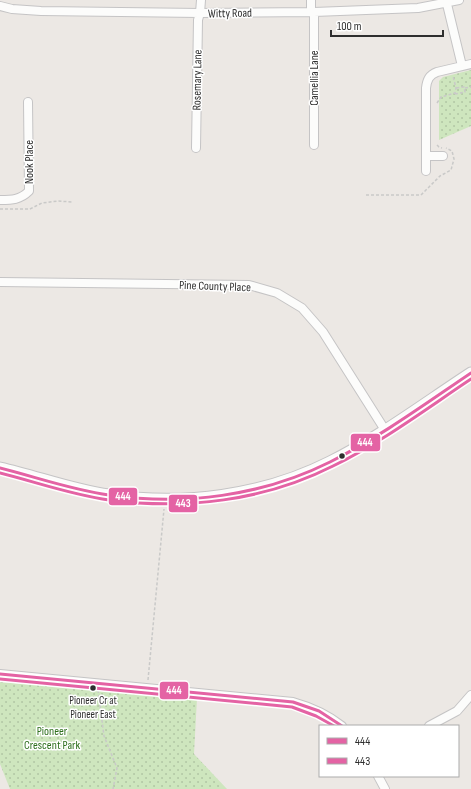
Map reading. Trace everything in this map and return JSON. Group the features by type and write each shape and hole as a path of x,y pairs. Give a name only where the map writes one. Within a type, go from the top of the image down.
{"main road":[{"path":"0,468 108,495 138,499 165,500 208,497 253,490 280,482 330,463 385,430 471,373"}],"street":[{"name":"Rosemary Lane","path":"196,148 198,20 200,13 200,0"},
{"name":"Camellia Lane","path":"311,0 314,145"},
{"name":"Witty Road","path":"0,6 12,10 41,12 312,12 418,8 447,1 459,0"},
{"path":"447,1 462,66"},
{"path":"426,171 427,80 432,74 471,64"},
{"name":"Nook Place","path":"0,200 15,200 23,197 29,191 28,102"},
{"path":"426,156 443,156"},
{"name":"Pine County Place","path":"0,282 249,285 278,293 302,308 323,332 385,430"},
{"path":"0,674 293,702 320,711 341,725"},
{"path":"431,725 457,711 471,695"},
{"path":"379,777 385,789"}],"path":[{"path":"452,72 456,88 455,93 453,94"},
{"path":"456,88 471,87"},
{"path":"437,103 441,97 465,92 465,88"},
{"path":"366,195 415,196 423,194 440,176 451,170 453,164 454,159 452,151 437,145"},
{"path":"0,209 30,209 42,203 58,201 72,202"},
{"path":"148,688 164,509"},
{"path":"97,683 104,736 117,768 112,789"}],"green space":[{"path":"471,70 471,126 439,140 439,81 443,77"},
{"name":"Pioneer Crescent Park","path":"0,682 197,698 194,754 227,789 10,789 0,764"}],"transit line":[{"name":"444","path":"0,468 81,490 137,498 194,498 250,490 304,474 349,452 402,420 471,373"},
{"name":"443","path":"0,473 81,495 138,503 195,503 252,495 307,478 351,457 404,425 471,379"},
{"name":"444","path":"0,674 293,702 319,711 340,725"},
{"name":"443","path":"0,679 292,707 316,716 332,725"}],"place":[{"name":"Pioneer Cr at Pioneer East","path":"93,688"}]}
